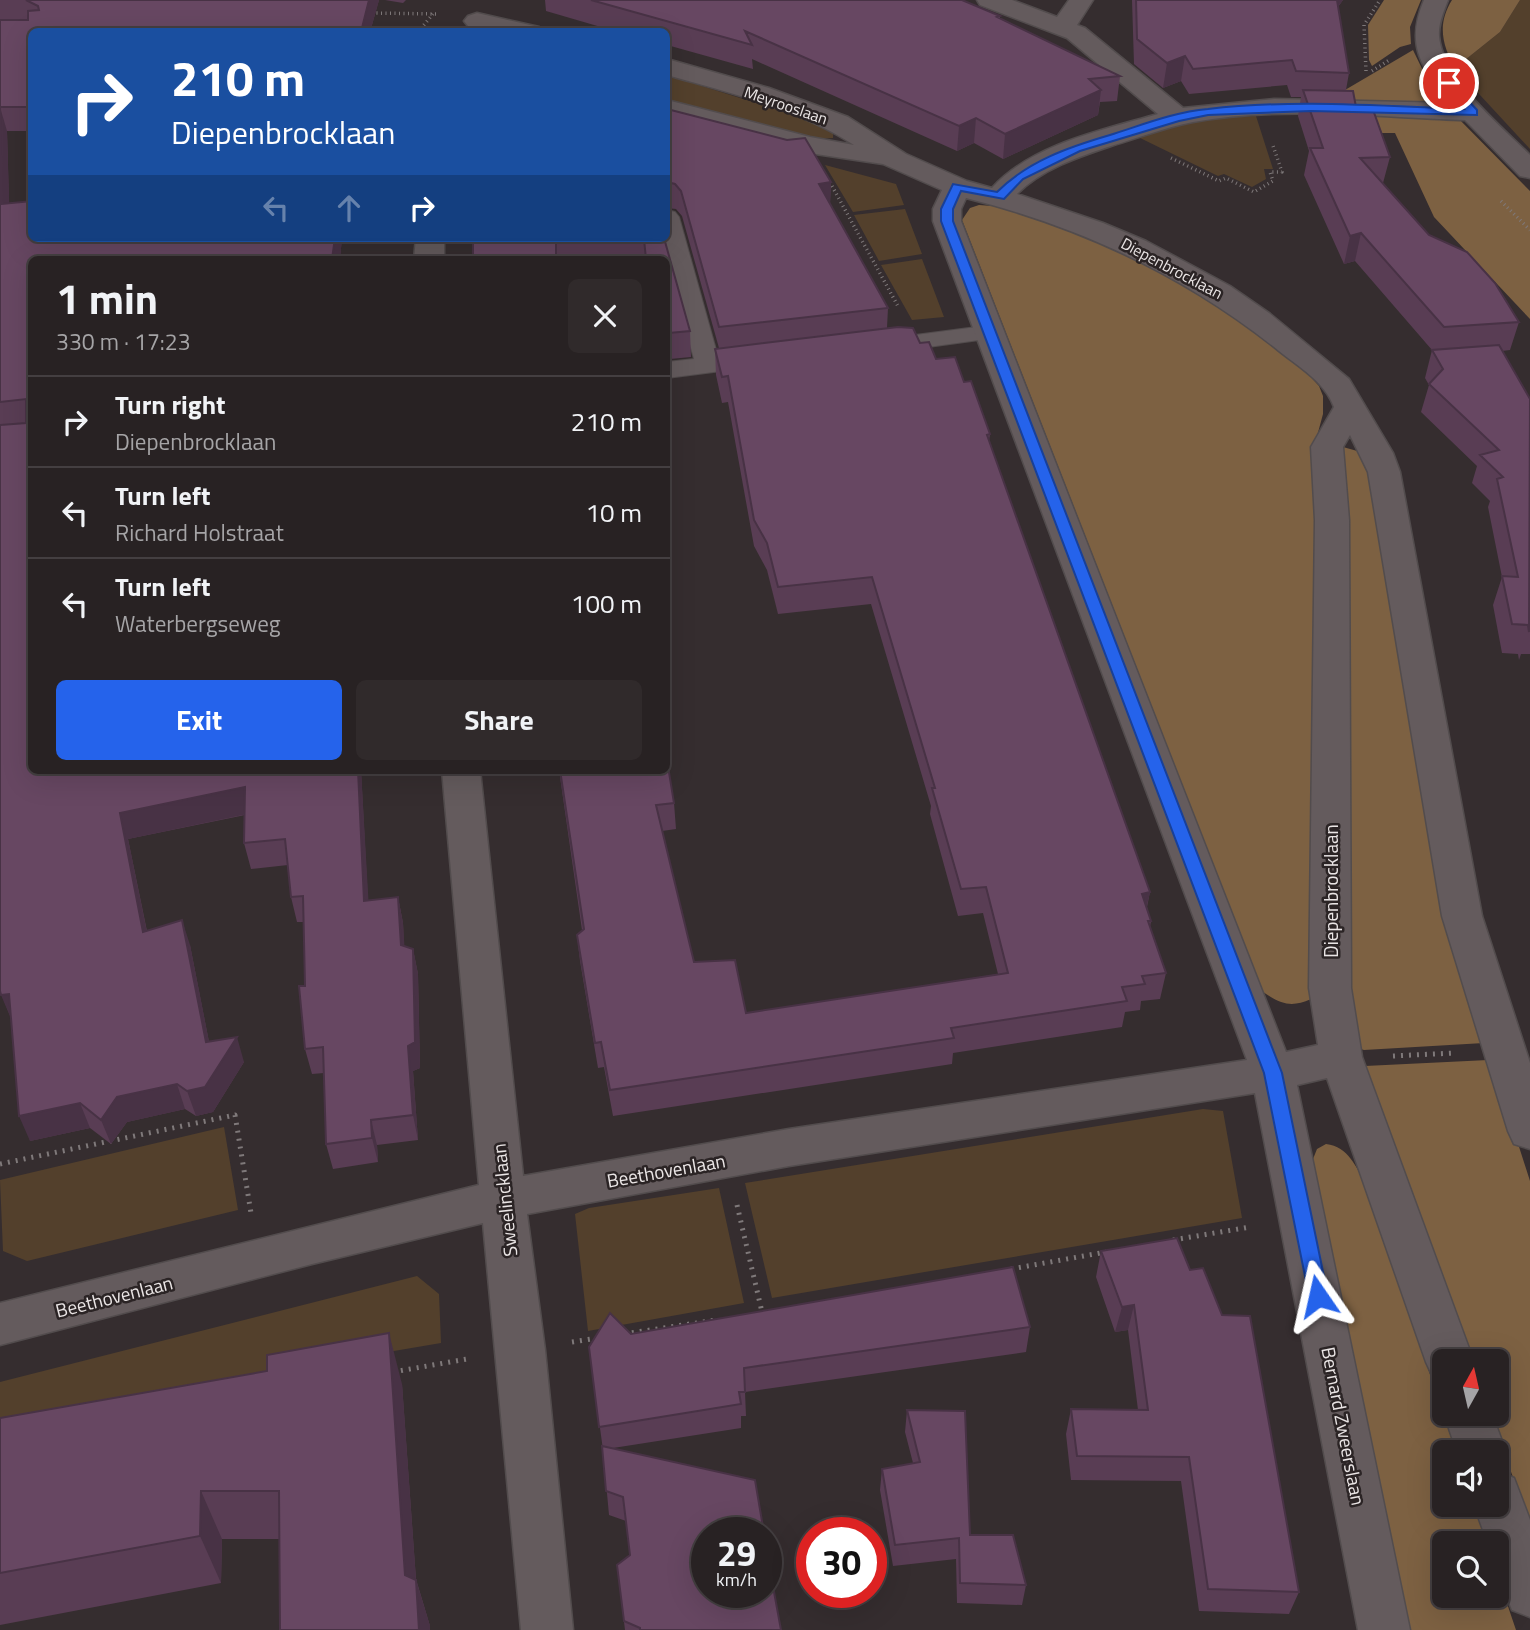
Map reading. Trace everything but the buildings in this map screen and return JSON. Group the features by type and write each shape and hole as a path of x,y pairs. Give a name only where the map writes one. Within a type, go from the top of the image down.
{"street":[{"path":"474,26 500,0"},
{"path":"989,0 1063,27 1094,45 1178,118"},
{"path":"1063,27 1081,0"},
{"path":"1436,0 1429,18 1427,46 1436,64 1473,112 1530,170"},
{"path":"474,26 493,28"},
{"name":"Meyrooslaan","path":"670,68 800,108 839,124 927,173"},
{"name":"Meyrooslaan","path":"670,109 927,173"},
{"path":"1000,197 1019,177 1076,149 1178,118 1208,112 1261,109 1473,112"},
{"name":"Diepenbrocklaan","path":"927,173 1098,230 1187,272 1272,328 1344,392 1349,408 1378,452 1384,472 1462,916 1497,1035 1530,1131"},
{"name":"Bernard Zweerslaan","path":"927,173 947,209 947,221 992,332 1273,1073 1384,1630"},
{"name":"Diepenbrocklaan","path":"1349,408 1327,447 1332,520 1330,988 1341,1057 1445,1349"},
{"name":"Sweelincklaan","path":"461,774 503,1200 522,1350 547,1630"},
{"name":"Beethovenlaan","path":"0,1324 503,1200 727,1160 1273,1073 1341,1057"},
{"path":"1504,1517 1530,1592"}],"lane":[{"path":"670,228 708,365"},
{"path":"852,349 992,332"},
{"path":"670,370 787,357"}],"path":[{"path":"1367,74 1364,25 1380,0"},
{"path":"421,28 439,6"},
{"path":"367,13 433,13 474,26"},
{"path":"1123,134 1219,181 1226,178 1254,191 1273,181 1270,172 1282,172 1261,109"},
{"path":"809,145 918,342"},
{"path":"1386,1056 1497,1035"},
{"path":"0,1164 235,1115 259,1259"},
{"path":"727,1160 761,1312"},
{"path":"1168,1241 1303,1218"},
{"path":"1005,1270 1113,1251"},
{"path":"748,1314 775,1310"},
{"path":"615,1335 722,1319"},
{"path":"384,1374 601,1337"}],"shaded area":[{"path":"1384,0 1421,0 1410,27 1411,44 1400,47 1372,66 1369,60 1368,25"},
{"path":"1452,0 1520,0 1500,32 1455,68 1443,34 1444,18"},
{"path":"1520,0 1530,0 1530,149 1455,68 1500,32"},
{"path":"1413,50 1427,79 1449,108 1328,100"},
{"path":"670,76 794,115 833,132 833,138 817,139 670,102"},
{"path":"1343,112 1455,115 1530,191 1530,319 1434,217 1395,133 1348,133"},
{"path":"1256,116 1273,169 1264,169 1266,179 1252,187 1224,174 1218,176 1138,137 1208,118"},
{"path":"825,165 896,184 904,205 853,212"},
{"path":"979,205 1006,207 1103,243 1176,279 1217,303 1298,363 1319,386 1323,396 1323,414 1312,455 1321,518 1311,999 1286,1003 1263,992 962,220 970,208"},
{"path":"905,209 922,254 879,261 854,215"},
{"path":"922,259 944,317 912,320 881,265"},
{"path":"1343,447 1368,454 1484,1043 1364,1050 1357,1048 1349,1012 1340,452"},
{"path":"1488,1060 1492,1063 1530,1181 1530,1524 1509,1466 1509,1440 1499,1440 1494,1426 1509,1426 1509,1349 1467,1349 1365,1066"},
{"path":"1203,1109 1223,1111 1242,1218 772,1298 745,1183"},
{"path":"224,1127 238,1210 27,1261 3,1251 0,1180"},
{"path":"1326,1144 1346,1153 1366,1184 1432,1381 1432,1426 1447,1426 1452,1440 1432,1440 1432,1517 1478,1517 1483,1531 1432,1531 1432,1608 1509,1608 1516,1630 1409,1630 1313,1159 1317,1149"},
{"path":"719,1188 744,1303 588,1331 575,1214 589,1208"},
{"path":"417,1276 439,1294 441,1343 0,1418 0,1382"}],"route":[{"path":"1318,1296 1273,1073 992,332 947,221 947,209 957,187 1000,197 1019,177 1076,149 1178,118 1208,112 1311,108 1473,112 1449,83"}]}
